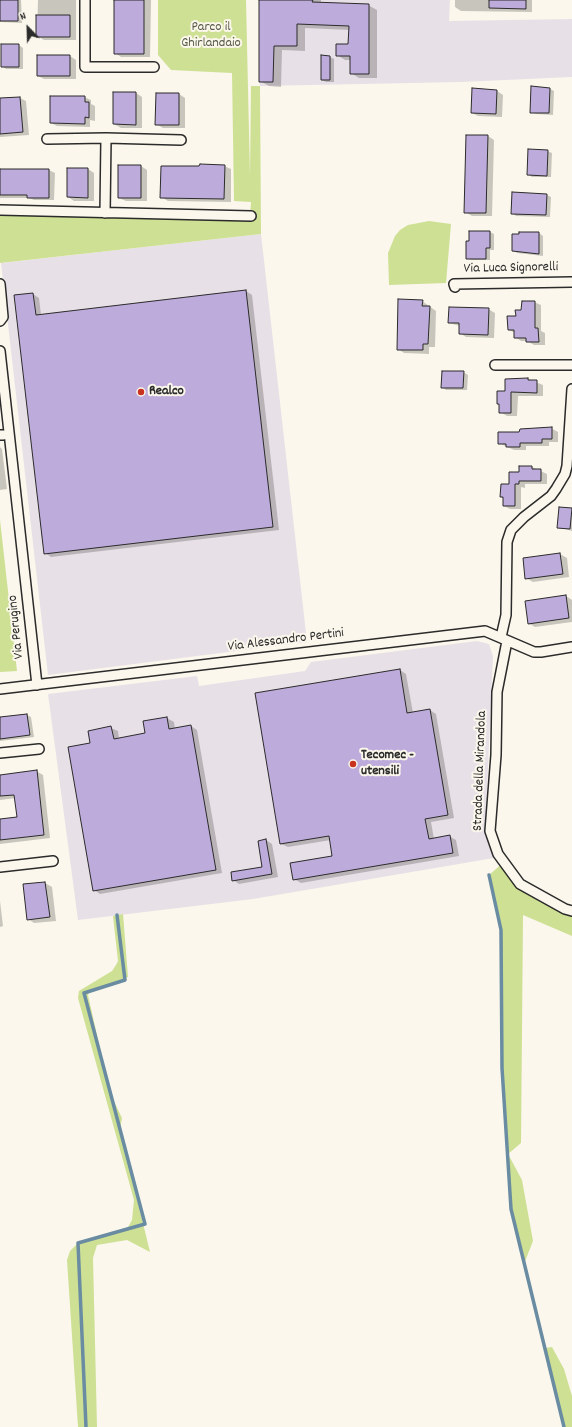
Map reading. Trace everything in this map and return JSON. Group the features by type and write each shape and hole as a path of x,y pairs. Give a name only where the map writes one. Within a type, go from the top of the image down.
{"street":[{"path":"85,0 85,67 154,67"},
{"path":"105,213 106,138"},
{"path":"47,139 106,138 181,140"},
{"path":"0,210 251,216"},
{"name":"Via Luca Signorelli","path":"455,287 454,284 572,282"},
{"path":"0,284 3,317 0,321"},
{"name":"Via Perugino","path":"0,351 37,685"},
{"path":"495,365 572,365"},
{"name":"Strada della Mirandola","path":"572,389 567,466 565,474 550,496 524,517 511,530 507,542 506,616 498,692 496,755 490,832 498,854 520,884 565,909 572,911"},
{"name":"Via Alessandro Pertini","path":"0,689 485,631 534,652 572,647"},
{"path":"0,753 39,749"},
{"path":"0,867 53,861"}],"shaded area":[{"path":"259,0 450,0 449,21 572,19 572,77 461,82 260,86"},
{"name":"Realco","path":"261,234 307,642 48,675 1,263"},
{"path":"477,641 489,644 493,656 485,834 494,858 253,899 78,920 48,694 197,676 199,686 305,671 311,662"}],"green space":[{"name":"Parco il Ghirlandaio","path":"158,0 246,0 250,176 251,86 260,86 261,234 0,263 0,210 250,216 251,202 234,201 232,73 171,70 158,55"},
{"path":"429,221 451,224 446,283 389,285 388,253 395,236 400,230 408,225"},
{"path":"0,520 17,671 0,672"},
{"path":"504,862 520,884 572,911 572,936 523,915 521,1143 508,1154 522,1180 533,1241 524,1264 511,1209 502,1068 501,930 489,875"},
{"path":"123,914 128,977 90,991 88,995 110,1093 122,1118 120,1129 150,1252 127,1240 97,1245 93,1258 97,1427 78,1427 67,1260 70,1251 78,1243 127,1229 132,1220 134,1200 78,998 79,991 112,971 116,965 118,961 113,916"},
{"path":"552,1347 564,1369 572,1396 572,1427 564,1427 545,1348"}],"building":[{"path":"0,0 18,0 18,21 0,21"},
{"path":"114,0 144,0 144,54 114,54"},
{"path":"259,0 313,0 312,2 369,4 369,74 350,74 350,56 336,56 336,44 348,44 349,26 297,24 297,46 274,46 273,82 259,82"},
{"path":"489,0 526,0 526,9 489,8"},
{"path":"36,15 70,15 70,37 36,37"},
{"path":"1,44 19,44 19,67 1,67"},
{"path":"37,55 70,55 70,76 37,76"},
{"path":"321,55 330,56 330,80 321,80"},
{"path":"531,86 550,88 549,113 530,113"},
{"path":"472,88 497,90 496,114 471,113"},
{"path":"113,92 136,92 136,125 113,124"},
{"path":"156,93 179,93 179,125 155,125"},
{"path":"50,96 85,96 85,102 89,102 89,118 85,117 85,124 50,123"},
{"path":"20,97 23,132 0,134 0,98"},
{"path":"466,135 488,135 486,213 464,213"},
{"path":"528,149 548,150 547,176 527,175"},
{"path":"200,164 225,165 224,199 160,198 161,166 199,166"},
{"path":"118,165 141,165 141,198 118,198"},
{"path":"67,168 88,168 88,198 67,197"},
{"path":"0,169 49,169 49,198 27,198 27,195 0,195"},
{"path":"512,192 547,194 546,215 511,214"},
{"path":"469,231 490,231 490,248 486,248 486,259 466,259 466,241 469,241"},
{"path":"519,232 539,232 539,254 512,251 512,234 519,234"},
{"name":"Realco","path":"246,290 273,527 44,554 14,295 33,293 36,315"},
{"path":"398,299 423,300 422,306 430,306 428,344 423,344 423,350 397,350"},
{"path":"522,301 535,301 535,328 538,328 539,342 526,342 526,338 514,338 514,330 508,330 507,316 516,316 515,310 521,310"},
{"path":"449,307 489,308 488,335 459,334 459,323 448,323"},
{"path":"442,371 464,371 463,388 441,388"},
{"path":"528,378 528,380 537,380 537,393 511,392 511,413 499,413 497,391 505,391 505,379"},
{"path":"552,427 552,439 542,439 542,443 520,443 520,447 506,447 506,444 498,444 498,432 519,432 520,429"},
{"path":"519,466 532,466 532,469 541,469 541,481 519,481 519,484 515,484 515,506 503,506 503,497 500,497 501,484 509,484 509,472 519,472"},
{"path":"559,507 572,508 570,529 557,528"},
{"path":"560,553 563,574 525,579 523,558"},
{"path":"566,595 569,618 528,624 525,601"},
{"name":"Tecomec - utensili","path":"400,669 407,713 430,709 448,815 425,819 429,839 450,835 453,853 293,880 290,863 332,856 329,836 280,844 255,693"},
{"path":"27,714 30,735 0,739 0,717"},
{"path":"167,717 169,729 191,725 216,870 93,891 68,747 90,743 88,731 111,726 114,739 145,733 143,721"},
{"path":"37,770 44,835 0,840 0,819 17,817 14,795 0,796 0,775"},
{"path":"266,839 272,874 232,881 231,872 262,867 258,841"},
{"path":"45,882 50,917 27,920 23,884"}],"waterway":[{"path":"489,875 501,930 502,1068 511,1209 564,1427"},
{"path":"86,1427 78,1243 145,1224 84,993 125,980 117,915"}],"place":[{"name":"Realco","path":"141,392"},
{"name":"Tecomec - utensili","path":"353,764"}]}
